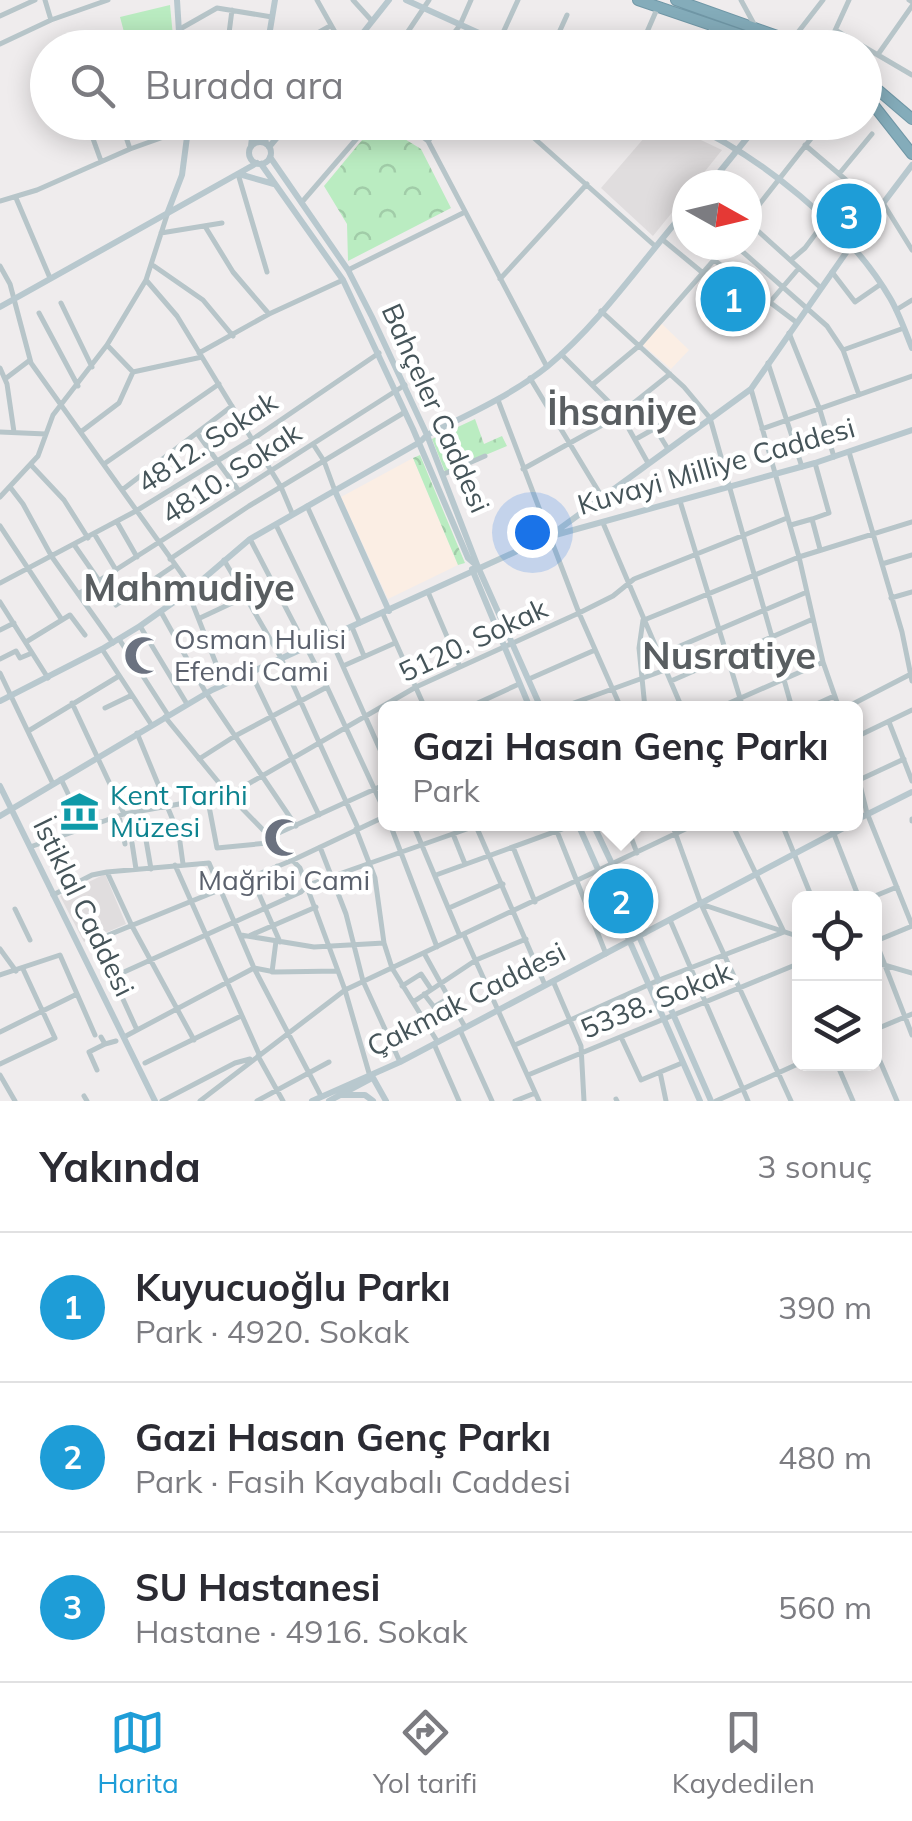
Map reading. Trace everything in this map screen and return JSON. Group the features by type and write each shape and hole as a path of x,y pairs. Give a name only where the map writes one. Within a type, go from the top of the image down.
{"highway":[{"path":"638,0 727,30"},
{"path":"676,0 766,30"},
{"path":"882,93 912,119"},
{"path":"882,116 912,154"}],"street":[{"path":"0,16 35,0"},
{"path":"45,0 52,20"},
{"path":"30,30 108,0"},
{"path":"177,0 180,29 210,10 272,17"},
{"path":"270,30 275,0"},
{"path":"317,0 333,30"},
{"path":"353,0 372,21"},
{"path":"364,30 389,0"},
{"path":"406,0 470,30"},
{"path":"409,30 428,0"},
{"path":"456,30 471,0"},
{"path":"505,30 518,0"},
{"path":"742,0 755,26"},
{"path":"800,30 823,0"},
{"path":"837,30 849,0"},
{"path":"882,47 911,3"},
{"path":"648,30 658,6"},
{"path":"229,30 232,10"},
{"path":"560,30 566,15"},
{"path":"708,23 712,30"},
{"path":"323,30 330,26"},
{"path":"0,44 30,30"},
{"path":"882,56 912,75"},
{"path":"93,140 101,161"},
{"path":"127,140 130,149"},
{"path":"0,201 16,198 152,140"},
{"path":"0,497 32,466 62,403 92,367 146,280 182,175 186,140"},
{"path":"252,140 235,175 267,272"},
{"path":"0,307 270,157 265,140"},
{"path":"268,146 274,140"},
{"path":"300,204 355,140"},
{"path":"428,140 547,367"},
{"path":"538,140 655,246"},
{"path":"720,140 779,180 850,246 882,284 912,348"},
{"path":"722,170 747,140"},
{"path":"762,201 810,140"},
{"path":"839,174 867,140"},
{"path":"250,150 260,142 268,146"},
{"path":"791,260 805,248 852,185 806,145"},
{"name":"Bahçeler Caddesi","path":"250,150 343,280 475,568"},
{"name":"Bahçeler Caddesi","path":"270,157 348,270 405,384 444,474 475,568"},
{"path":"548,537 750,389 912,165"},
{"path":"235,175 274,184"},
{"path":"500,279 588,184"},
{"path":"16,198 50,278"},
{"path":"884,202 912,250"},
{"path":"348,270 463,212"},
{"path":"161,233 222,223"},
{"path":"0,700 102,650 162,612 250,538 427,435 498,400 547,367 601,311 672,226"},
{"path":"206,228 233,272 268,314"},
{"path":"762,234 821,288"},
{"path":"661,238 703,273"},
{"path":"592,385 640,345 714,260 796,322"},
{"path":"749,260 827,326 843,350 859,395"},
{"path":"0,266 14,299 30,360 190,590 224,684"},
{"path":"153,266 203,300 234,336"},
{"path":"770,302 799,268"},
{"path":"832,272 855,302 882,284"},
{"path":"146,280 177,316 201,354 272,471 292,513"},
{"path":"82,431 118,402 133,372 201,354 268,314 343,280"},
{"path":"896,310 912,300"},
{"path":"61,303 92,367"},
{"path":"601,311 670,374 710,418 790,701"},
{"path":"39,313 78,386"},
{"path":"843,350 904,328"},
{"path":"789,332 834,457"},
{"path":"107,345 133,372"},
{"name":"4812. Sokak","path":"0,583 136,511 379,353"},
{"path":"560,354 620,413 648,463"},
{"path":"4,379 30,360"},
{"path":"768,363 802,466"},
{"path":"0,368 14,432"},
{"path":"523,469 620,413 670,374"},
{"path":"762,429 912,376"},
{"path":"530,378 602,497"},
{"path":"104,464 219,384"},
{"name":"4810. Sokak","path":"78,594 405,384"},
{"path":"750,389 799,557 823,662 837,701"},
{"path":"498,400 548,537 618,701"},
{"path":"635,440 698,404"},
{"path":"122,490 232,406"},
{"path":"170,558 406,412"},
{"path":"655,428 668,449"},
{"name":"Kuvayi Milliye Caddesi","path":"0,816 206,693 548,537 815,463 912,430"},
{"path":"0,432 46,434"},
{"path":"196,432 239,492"},
{"path":"313,444 324,461 422,701"},
{"path":"849,452 902,632 911,678 858,701"},
{"path":"444,474 485,456"},
{"path":"789,526 829,513 815,463"},
{"path":"32,466 64,500 116,570"},
{"path":"10,487 52,558 116,641 198,760 293,860 308,886 345,990 374,1101"},
{"path":"680,500 740,699"},
{"path":"307,506 356,625 364,657"},
{"name":"5120. Sokak","path":"390,701 579,613 630,585 634,578 787,518"},
{"path":"812,519 820,550"},
{"path":"117,522 137,556"},
{"path":"603,522 679,701"},
{"path":"644,618 799,557 912,522"},
{"path":"274,523 378,738"},
{"path":"0,526 62,620"},
{"path":"250,538 378,794"},
{"path":"76,546 116,606 175,565"},
{"path":"882,564 912,554"},
{"path":"224,560 280,656 348,802 370,862 392,968 436,1042 459,1101"},
{"path":"475,568 527,701"},
{"path":"428,592 460,668"},
{"path":"660,655 806,592"},
{"path":"891,598 912,592"},
{"path":"199,618 247,596"},
{"path":"0,602 48,678"},
{"path":"162,612 206,693 296,826"},
{"path":"26,642 70,615 84,635"},
{"path":"644,618 639,648 644,701"},
{"path":"671,681 813,619"},
{"path":"0,630 14,623"},
{"path":"140,626 187,704"},
{"path":"902,632 912,629"},
{"path":"343,666 396,643"},
{"path":"508,645 538,701"},
{"path":"0,659 16,650 24,658 32,652"},
{"path":"102,650 151,724"},
{"path":"482,701 595,650"},
{"path":"215,661 224,654"},
{"path":"735,701 823,662"},
{"path":"577,701 666,670"},
{"path":"250,671 319,816"},
{"path":"0,673 84,829"},
{"path":"30,730 119,676"},
{"path":"198,760 327,687"},
{"path":"105,708 132,696"},
{"path":"823,701 834,696"},
{"path":"72,704 100,756 136,871"},
{"name":"5120. Sokak","path":"30,847 121,815 229,796 378,708"},
{"path":"863,733 912,710"},
{"path":"890,722 912,781"},
{"path":"136,733 179,835 179,865 191,903 256,1056 283,1101"},
{"path":"863,778 904,760"},
{"name":"İstiklal Caddesi","path":"0,786 120,1039 154,1101"},
{"path":"272,836 376,789"},
{"name":"Çakmak Caddesi","path":"863,816 912,792"},
{"path":"863,796 912,926 882,937"},
{"path":"208,801 216,848 278,842"},
{"path":"78,946 293,860 378,819"},
{"path":"393,831 437,947"},
{"path":"416,831 539,1101"},
{"path":"113,978 308,886 461,831"},
{"path":"481,831 526,939 581,1046 584,1101"},
{"path":"580,831 598,872 638,937 650,985 700,1101"},
{"path":"596,831 638,937 713,1101 792,1066"},
{"path":"629,831 637,854"},
{"path":"674,831 702,904 791,1101"},
{"path":"200,1101 345,990 683,831"},
{"path":"735,831 784,932"},
{"path":"785,831 809,891"},
{"path":"833,831 856,891"},
{"name":"Çakmak Caddesi","path":"329,1101 498,1008 840,831"},
{"path":"436,876 558,832 606,954"},
{"path":"454,834 466,864"},
{"path":"146,840 151,869"},
{"path":"320,847 334,876 363,982 400,1062"},
{"path":"512,848 535,902"},
{"path":"53,894 92,875 209,863 244,936 254,968 321,1096"},
{"path":"277,866 288,897"},
{"path":"108,872 132,926 194,1040"},
{"path":"251,876 278,941 272,972"},
{"path":"449,908 502,884"},
{"path":"882,893 897,887"},
{"path":"702,904 792,934"},
{"path":"244,936 316,907"},
{"path":"15,909 30,940"},
{"path":"670,920 748,1101"},
{"path":"514,1044 658,980 784,932"},
{"path":"244,936 330,947 384,944"},
{"path":"412,1002 476,960 526,939"},
{"path":"93,941 137,1030"},
{"path":"0,950 19,970 54,1038 0,1064"},
{"path":"424,953 449,998 492,1101"},
{"path":"0,976 60,955 100,1039"},
{"path":"882,959 912,1036"},
{"path":"884,965 912,971"},
{"name":"5338. Sokak","path":"528,1076 792,966"},
{"path":"97,1070 89,1052 100,1039 120,1039 254,968 272,972 338,971"},
{"path":"402,986 421,974 431,988"},
{"path":"0,1032 77,994"},
{"path":"424,994 434,1007 449,998"},
{"path":"882,1027 912,1014"},
{"path":"145,1063 242,1016"},
{"path":"621,1037 641,1080 684,1062"},
{"path":"162,1101 256,1056"},
{"path":"258,1101 329,1062"},
{"path":"882,1064 898,1101"},
{"path":"840,1071 853,1101"},
{"path":"660,1072 666,1101"},
{"path":"0,1075 14,1101"},
{"path":"369,1078 380,1086 386,1101"},
{"name":"Çakmak Caddesi","path":"312,1101 369,1078"},
{"path":"212,1092 217,1101"},
{"path":"515,1101 535,1093"},
{"name":"Çakmak Caddesi","path":"341,1095 365,1095 374,1101"}],"shaded area":[{"path":"642,140 701,140 722,150 706,170 672,170 672,213 653,236 601,188"},
{"path":"661,323 689,350 671,369 643,345"},
{"path":"413,458 458,565 388,599 341,497"},
{"path":"105,874 126,924 84,942 60,896"}],"green space":[{"path":"170,5 172,30 123,30 120,17"},
{"path":"362,140 406,140 421,149 451,208 348,261 347,224 324,186"},
{"path":"714,268 768,311 754,330 698,288"},
{"path":"475,419 484,444 502,436 507,446 445,472 432,439"},
{"path":"420,455 465,563 458,565 413,458"},
{"path":"612,870 640,927 630,933 602,875"}],"place":[{"name":"SU Hastanesi","path":"849,216"},
{"name":"Kuyucuoğlu Parkı","path":"733,299"},
{"name":"Osman Hulisi Efendi Cami","path":"144,655"},
{"name":"Kent Tarihi Müzesi","path":"80,811"},
{"name":"Mağribi Cami","path":"284,837"},
{"name":"Gazi Hasan Genç Parkı","path":"621,901"}],"district":[{"name":"İhsaniye","path":"622,412"},
{"name":"Mahmudiye","path":"189,588"},
{"name":"Nusratiye","path":"729,656"}]}
